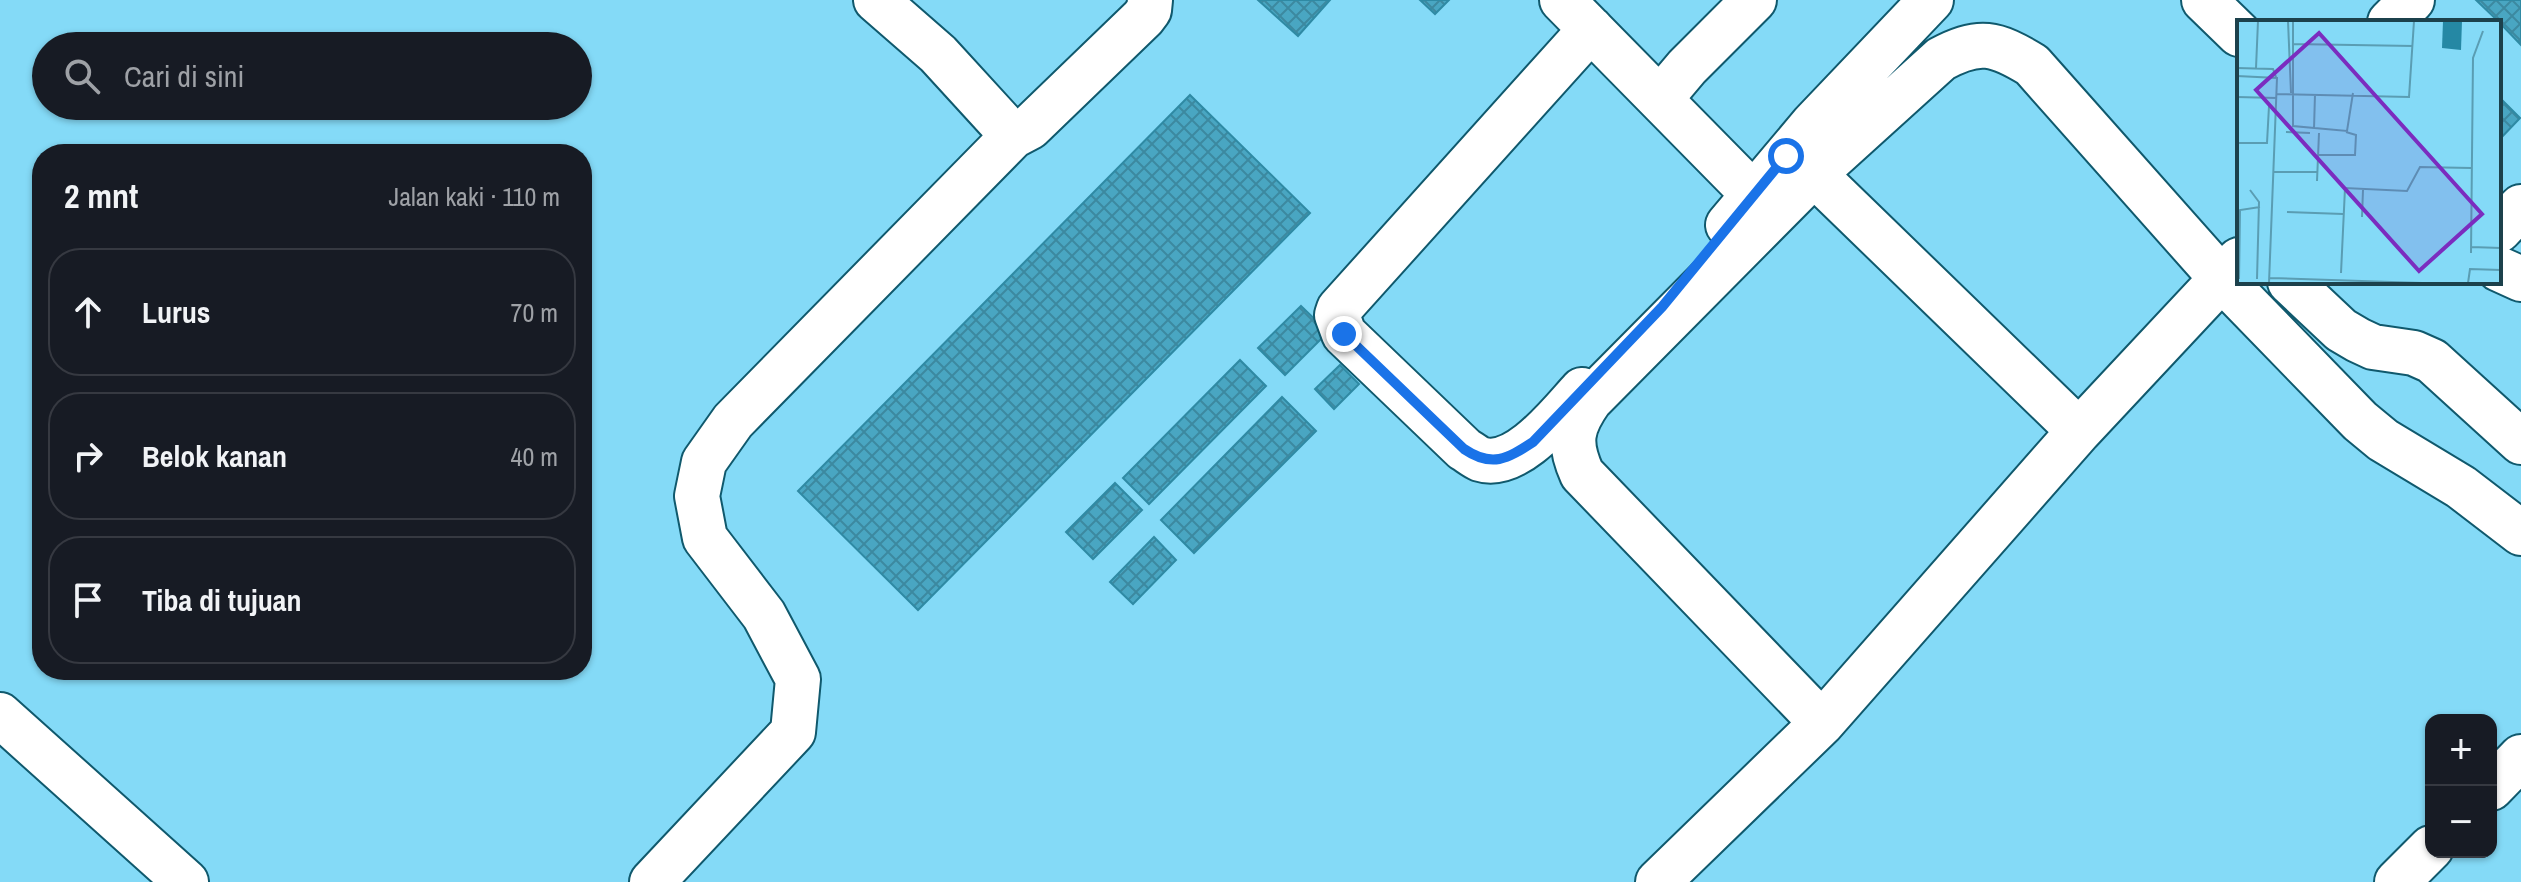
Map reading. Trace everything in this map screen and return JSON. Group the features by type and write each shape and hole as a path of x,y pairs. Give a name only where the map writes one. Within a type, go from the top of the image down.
{"lane":[{"path":"876,0 938,54 1013,136"},
{"path":"652,882 793,732 797,708 798,679 764,615 705,538 697,496 704,462 733,421 1013,136 1024,133 1129,33 1149,10 1150,0"},
{"path":"1660,99 1687,67 1754,0"},
{"path":"1753,194 1576,14 1339,309 1338,323 1344,334 1464,449 1479,459 1491,461 1511,456 1533,442 1662,307 1813,124 1931,0"},
{"path":"2204,0 2237,32"},
{"path":"2392,20 2412,0"},
{"path":"1658,882 1822,723 2079,431 2230,270 2032,65 2007,50 1985,44 1963,47 1941,59 1814,174 1590,400 1577,418 1572,438 1574,457 1582,474 1822,723"},
{"path":"1814,174 2079,431"},
{"path":"2501,228 2521,207"},
{"path":"2501,270 2521,279"},
{"path":"2242,284 2360,421 2383,440 2461,487 2521,533"},
{"path":"2292,284 2341,330 2358,340 2373,347 2414,353 2432,361 2521,442"},
{"path":"0,715 186,882"},
{"path":"2493,786 2521,757"},
{"path":"2397,882 2425,854"}],"building":[{"path":"1258,0 1330,0 1298,36"},
{"path":"1420,0 1449,0 1435,14"},
{"path":"2476,0 2521,0 2521,45 2501,24 2501,20 2497,20"},
{"path":"1190,95 1310,213 918,610 798,491"},
{"path":"2501,99 2520,118 2501,138"},
{"path":"1301,306 1328,332 1285,375 1258,348"},
{"path":"1240,360 1266,386 1149,504 1123,478"},
{"path":"1340,365 1359,384 1334,409 1315,389"},
{"path":"1282,397 1316,431 1194,553 1161,520"},
{"path":"1115,483 1142,510 1093,559 1066,532"},
{"path":"1154,537 1176,560 1133,604 1110,582"}],"route":[{"path":"1344,334 1464,449 1479,459 1491,461 1511,456 1533,442 1662,307 1786,156"}]}
